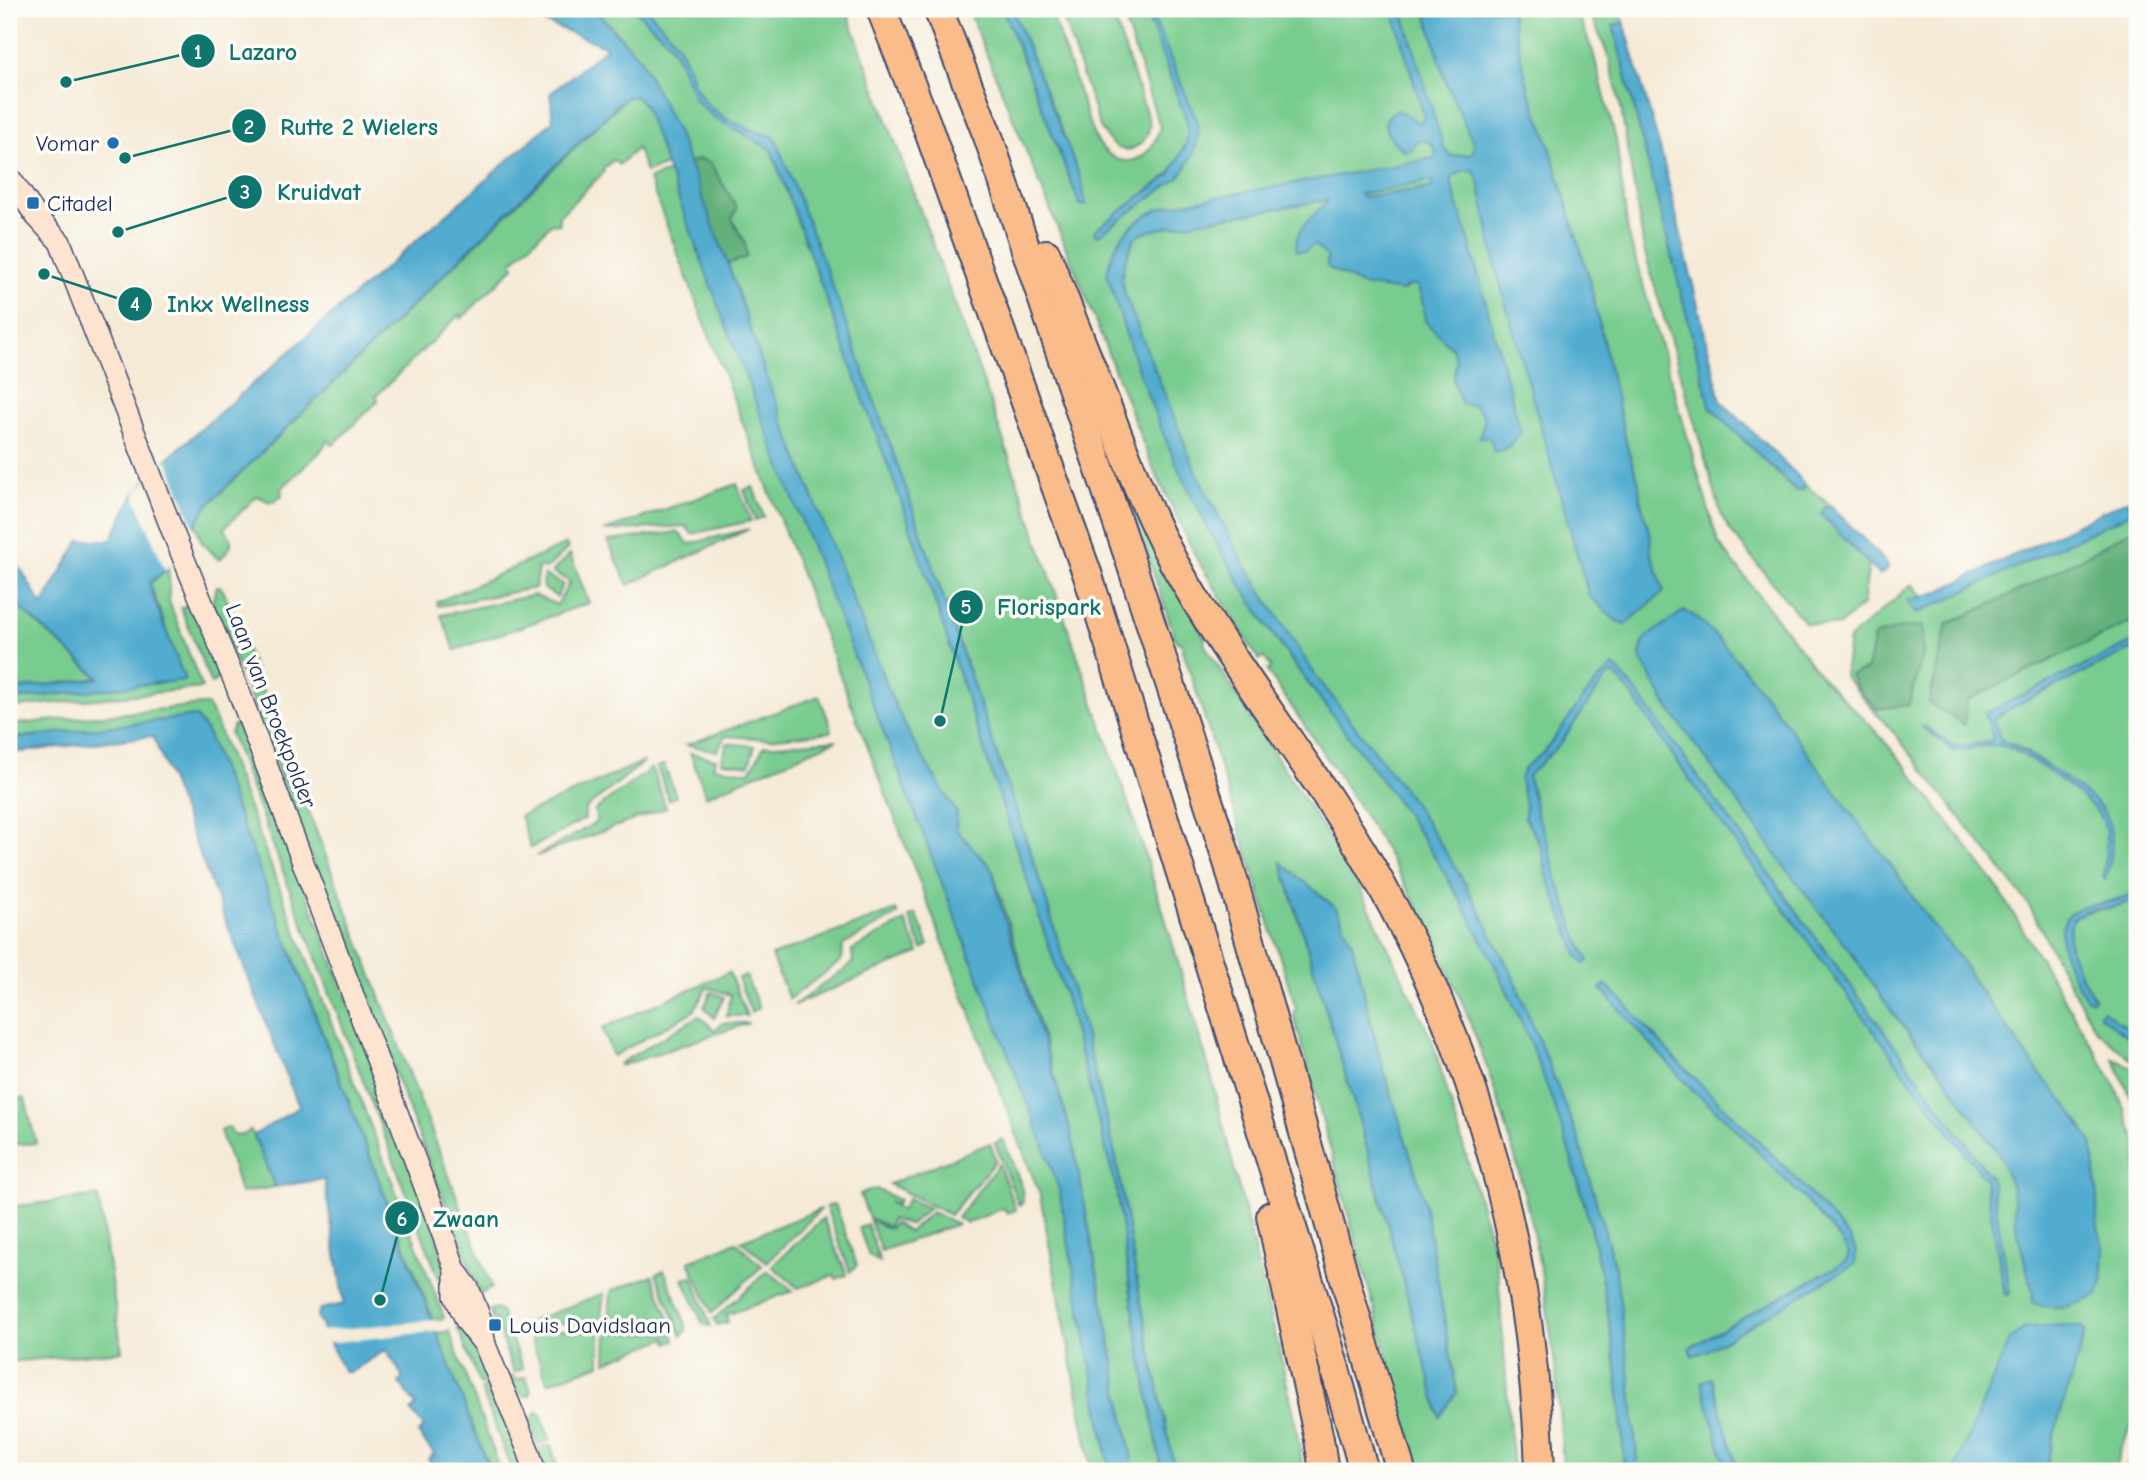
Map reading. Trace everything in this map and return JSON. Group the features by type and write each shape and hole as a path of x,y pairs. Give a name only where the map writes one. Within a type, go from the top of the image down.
{"highway":[{"path":"881,9 926,123 1088,576 1324,1330 1364,1471"},
{"path":"938,9 989,139 1228,862 1401,1471"},
{"path":"989,139 1044,248 1136,483 1174,562 1214,629 1329,799 1375,874 1419,957 1454,1037 1483,1122 1506,1204 1533,1355 1540,1471"},
{"path":"1254,1109 1267,1200 1324,1471"}],"main road":[{"name":"Laan van Broekpolder","path":"9,177 60,242 237,687 455,1270 474,1300 485,1345 535,1471"}],"green space":[{"path":"594,9 846,9 978,367 1133,817 1165,918 1209,1068 1279,1350 1303,1471 1175,1471 1140,1298 1116,1158 1083,1025 1040,880 905,486 829,277 775,139 771,149 907,517 1064,992 1116,1187 1135,1322 1162,1471 1134,1471 1071,1132 992,868 956,830 892,699 770,387 728,264 688,163 640,58"},
{"path":"968,9 1003,9 1078,200 1065,138 1012,9 1050,9 1093,134 1110,155 1130,161 1148,151 1160,127 1121,9 1576,9 1593,52 1616,140 1628,233 1718,542 1824,680 1872,727 1904,764 1998,888 2114,1083 2137,1143 2137,1415 2120,1449 2115,1471 1636,1471 1615,1269 1579,1140 1442,846 1283,628 1161,425 1188,486 1256,609 1305,679 1404,809 1451,883 1493,960 1530,1041 1561,1125 1586,1210 1605,1297 1618,1384 1624,1471 1563,1471 1558,1392 1534,1237 1516,1161 1466,1012 1434,940 1382,844 1267,671 1271,668 1264,657 1259,660 1197,559 1153,468","holes":["1186,144 1186,168 1095,235 1094,231 1170,174"]},
{"path":"1060,9 1111,9 1150,124 1146,138 1127,151 1114,145 1100,127"},
{"path":"1589,9 1620,9 1624,22 1614,25 1710,407 1796,491 1804,484 1831,506 1825,507 1821,514 1869,563 1863,605 1838,626 1805,623 1722,517 1644,249 1621,108 1609,58"},
{"path":"628,96 635,96 644,104 667,165 646,172 637,148 619,165 613,160 559,216 559,224 552,223 512,262 514,267 461,319 460,314 376,396 378,401 333,445 328,440 320,452 281,489 282,495 274,502 257,496 224,528 231,545 219,560 201,541 195,522 207,506"},
{"path":"699,159 710,162 737,208 732,219 745,243 747,257 728,264 688,163"},
{"path":"669,172 1050,1162 1059,1190 1110,1471 1092,1471 1040,1195 649,179"},
{"path":"737,484 751,521 692,534 686,526 604,531"},
{"path":"753,487 764,517 755,520 744,490"},
{"path":"1125,487 1205,638 1204,644 1357,882 1432,1040 1493,1247 1498,1274 1513,1471 1419,1471 1294,1017 1296,1008 1181,643 1176,641","holes":["1282,864 1336,908 1352,943 1379,1055 1441,1416 1362,1130"]},
{"path":"2137,509 2137,527 2044,578 1947,624 1929,703 1967,700 2137,619 2137,640 1985,714 1993,737 1991,741 1965,747 1949,744 1955,751 2002,745 2040,765 2072,788 2102,818 2107,837 2108,871 2111,838 2102,809 2042,762 2017,746 2000,740 1993,719 2018,704 2137,647 2137,893 2084,908 2068,916 2065,955 2087,999 2094,997 2071,956 2068,934 2071,924 2078,914 2137,899 2137,1059 2130,1058 2096,1030 2029,905 1894,733 1844,676 1849,639 1912,584 1923,597 1908,601 1916,612"},
{"path":"2137,527 2137,619 1967,700 1965,725 1929,703 1947,624 2044,578"},
{"path":"749,529 628,585 608,541 678,532 689,544"},
{"path":"566,544 568,548 546,569 538,567 535,588 438,606 437,602"},
{"path":"570,554 589,603 455,650 441,615 534,595 557,605 570,582 552,572"},
{"path":"168,568 169,601 202,688 9,708 9,700 184,680 150,583"},
{"path":"544,575 563,584 557,597 543,588"},
{"path":"217,586 224,592 268,705 255,709 212,602"},
{"path":"9,598 99,679 9,690"},
{"path":"193,602 220,669 217,679 211,684 181,608"},
{"path":"1923,626 1923,654 1909,705 1877,709 1857,688 1850,675 1867,669 1874,636 1900,628"},
{"path":"819,696 832,729 830,732 768,739 725,736 717,751 686,745"},
{"path":"207,705 214,717 444,1317 442,1319 433,1320 206,730 195,716 9,739 9,725"},
{"path":"270,711 492,1288 480,1294 257,716"},
{"path":"241,722 435,1229 450,1289 449,1305 230,733 233,726"},
{"path":"837,740 706,796 690,753 716,759 713,767 750,772 764,746"},
{"path":"727,743 755,746 749,765 721,762"},
{"path":"645,761 585,809 585,819 531,848 520,816"},
{"path":"664,765 676,796 669,800 657,767"},
{"path":"652,768 666,808 536,856 597,822 595,810"},
{"path":"896,910 898,914 843,945 842,960 789,999 771,956"},
{"path":"916,914 929,945 922,949 909,917"},
{"path":"905,921 919,953 794,1005 853,963 852,950"},
{"path":"729,972 747,1016 726,1016 731,995 707,987 694,1011 613,1056 602,1028"},
{"path":"746,976 759,1008 751,1012 738,978"},
{"path":"711,992 724,997 714,1018 704,1007"},
{"path":"699,1016 715,1030 722,1023 749,1023 620,1066 619,1064"},
{"path":"2113,1059 2137,1069 2135,1106"},
{"path":"9,1097 25,1099 36,1143 9,1145"},
{"path":"229,1127 234,1135 243,1135 251,1130 275,1187 240,1193 220,1131"},
{"path":"1003,1139 1022,1187 1023,1202 1019,1206 995,1143"},
{"path":"990,1143 996,1160 950,1215 889,1184"},
{"path":"999,1164 1016,1210 1007,1213 1004,1208 967,1223 957,1218"},
{"path":"876,1189 899,1200 896,1205 888,1202 902,1210 908,1199 929,1208 910,1225 892,1219 888,1227 869,1217 871,1221 889,1229 894,1223 909,1232 932,1212 957,1224 881,1251 860,1194"},
{"path":"98,1196 122,1351 9,1362 9,1207"},
{"path":"835,1204 857,1265 850,1272 826,1207"},
{"path":"821,1209 767,1262 741,1241"},
{"path":"823,1218 847,1275 836,1279 834,1275 798,1288 772,1266"},
{"path":"867,1224 880,1262 869,1256 859,1228"},
{"path":"736,1242 762,1266 712,1313 689,1261"},
{"path":"664,1270 686,1325 682,1336 656,1274"},
{"path":"768,1271 793,1291 726,1315 728,1322 717,1325 714,1319"},
{"path":"652,1275 673,1329 609,1324 611,1291"},
{"path":"693,1277 711,1327 703,1324 683,1279"},
{"path":"604,1293 600,1325 530,1322"},
{"path":"490,1310 501,1312 523,1369 514,1372 511,1366 496,1320 492,1320"},
{"path":"460,1322 493,1380 480,1385 458,1329"},
{"path":"527,1329 600,1331 600,1364 548,1383"},
{"path":"449,1331 501,1471 490,1471 437,1333"},
{"path":"607,1332 673,1334 675,1340 668,1343 666,1338 606,1362"},
{"path":"514,1376 517,1380 526,1377 531,1391 529,1396 517,1391 510,1377"},
{"path":"494,1384 522,1457 510,1466 481,1389"},
{"path":"537,1411 541,1414 550,1440 537,1445 531,1422"},
{"path":"2137,1438 2136,1471 2126,1471"},
{"path":"551,1445 559,1471 544,1471 538,1449"}],"water":[{"path":"534,9 594,9 640,58 678,134 728,264 770,387 892,699 914,743 957,813 956,830 992,868 1001,906 1071,1132 1134,1471 1110,1471 1059,1190 1050,1162 718,305 644,105 635,96 618,104 207,506 168,568 150,583 185,680 9,700 9,690 99,678 9,598 9,549 42,605 80,540 111,540 134,494 167,459 553,121 550,94 607,47 536,19"},
{"path":"634,9 647,9 670,34 678,45 698,91 712,108 731,121 775,137 829,276 905,486 1040,880 1083,1025 1116,1158 1140,1298 1175,1471 1162,1471 1135,1322 1116,1187 1064,992 907,517 771,149 713,117 695,100 668,41"},
{"path":"1003,9 1012,9 1082,183 1086,205 1080,205"},
{"path":"1145,9 1150,9 1197,121 1198,137 1191,158 1178,178 1097,236 1094,231 1170,174 1185,147 1188,134 1187,122"},
{"path":"1392,9 1402,9 1444,149 1452,156 1471,154 1475,147 1446,82 1425,9 1510,9 1529,91 1547,137 1589,278 1628,450 1639,483 1640,498 1651,538 1650,549 1664,592 1626,624 1616,621 1589,596 1498,277 1479,182 1474,171 1464,170 1452,178 1452,186 1521,433 1502,450 1493,452 1492,442 1487,437 1479,437 1484,423 1483,414 1475,406 1462,404 1453,381 1456,360 1452,348 1425,321 1417,285 1408,286 1403,291 1361,285 1327,267 1327,256 1314,245 1305,251 1297,251 1296,243 1301,229 1328,200 1142,233 1134,239 1121,279 1196,472 1244,564 1316,676 1407,793 1442,846 1466,885 1513,976 1579,1140 1616,1272 1630,1377 1638,1471 1624,1471 1619,1393 1593,1239 1573,1164 1548,1090 1519,1018 1486,947 1427,845 1286,652 1245,592 1211,534 1155,413 1107,275 1109,262 1126,232 1145,216 1167,206 1436,158 1433,146 1424,140 1416,141 1413,148 1406,152 1390,137 1385,125 1390,115 1398,110 1421,124 1424,116","holes":["1432,182 1431,188 1364,197 1360,194"]},
{"path":"1624,22 1661,152 1721,401 1797,475 1804,484 1803,490 1796,491 1710,407 1613,25"},
{"path":"2137,495 2137,509 2121,518 1923,611 1916,613 1908,601 1938,592"},
{"path":"1831,506 1888,565 1887,570 1879,575 1821,514 1825,507"},
{"path":"1683,611 1700,621 1754,681 1933,926 1957,954 1976,985 2044,1079 2068,1106 2092,1143 2097,1222 2104,1253 2102,1283 2098,1295 2083,1302 2056,1307 2032,1302 2033,1294 2017,1230 2012,1188 2000,1156 1941,1072 1894,1015 1848,948 1666,704 1640,656 1646,638"},
{"path":"2137,640 2137,647 2018,704 1993,719 2001,740 2051,769 2092,799 2103,811 2110,827 2112,845 2105,880 2103,875 2106,841 2103,821 2073,790 2013,750 1991,745 1954,751 1921,726 1956,747 1991,741 1993,736 1985,714"},
{"path":"1614,666 1633,687 1989,1175 2010,1294 2005,1295 1985,1179 1900,1067 1696,789 1629,691 1614,674 1607,677 1560,744 1528,776 1555,872 1577,936 1589,961 1584,964 1578,956 1547,876 1542,848 1525,818 1520,779 1525,767 1544,752 1598,680"},
{"path":"195,716 206,730 490,1471 436,1471 428,1459 434,1454 418,1433 424,1427 411,1411 416,1405 399,1383 403,1377 386,1350 351,1372 344,1372 317,1317 320,1309 344,1304 324,1179 275,1187 254,1135 299,1107 153,736 9,753 9,739"},
{"path":"1282,863 1336,908 1352,943 1379,1055 1423,1196 1457,1392 1440,1417 1362,1130"},
{"path":"2137,893 2137,899 2114,907 2085,911 2073,919 2070,950 2094,998 2087,999 2063,952 2062,927 2068,916 2079,908 2103,904"},
{"path":"1605,984 1673,1057 1786,1168 1850,1238 1856,1251 1855,1264 1706,1351 1692,1356 1690,1347 1845,1262 1849,1254 1842,1241 1807,1202 1724,1117 1693,1091 1601,989"},
{"path":"2103,1010 2137,1035 2137,1043 2100,1016"},
{"path":"2063,1325 2083,1328 2085,1333 2052,1441 2046,1471 1954,1471 2009,1340 2026,1327"},
{"path":"1710,1378 1738,1471 1727,1471 1701,1382"}],"pier":[{"path":"167,459 195,529 177,559 165,570 134,494"},
{"path":"436,1320 440,1331 326,1343 320,1331"}],"place":[{"name":"Lazaro","path":"66,82"},
{"name":"Vomar","path":"113,143"},
{"name":"Rutte 2 Wielers","path":"125,158"},
{"name":"Citadel","path":"33,203"},
{"name":"Kruidvat","path":"118,232"},
{"name":"Inkx Wellness","path":"44,274"},
{"name":"Florispark","path":"940,721"},
{"name":"Zwaan","path":"380,1300"},
{"name":"Louis Davidslaan","path":"495,1325"}]}
